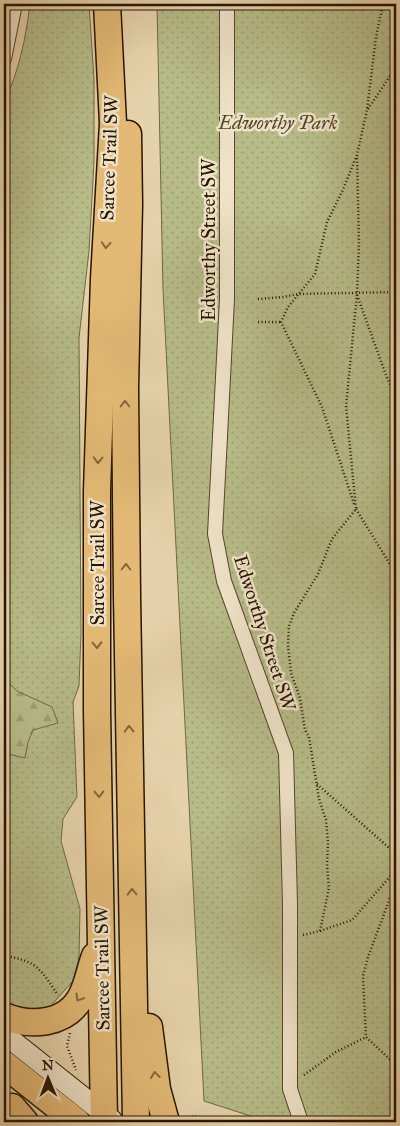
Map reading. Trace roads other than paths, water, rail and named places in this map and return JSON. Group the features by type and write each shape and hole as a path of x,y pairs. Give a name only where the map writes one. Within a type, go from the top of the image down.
{"highway":[{"name":"Sarcee Trail SW","path":"107,4 112,123 104,279 97,491 97,690 108,1119"},
{"name":"Sarcee Trail SW","path":"123,4 129,154 125,398 136,1122"},
{"path":"4,1016 25,1022 36,1022 59,1017 70,1012 85,990 102,936"},
{"path":"133,940 144,990 157,1089 175,1120"},
{"path":"4,1064 77,1122"}],"main road":[{"path":"4,1034 108,1119"}],"street":[{"path":"4,58 15,4"},
{"name":"Edworthy Street SW","path":"227,4 228,299 215,534 224,581 286,753 290,938 290,1089 301,1122"}],"park label":[{"name":"Edworthy Park","path":"278,122"}]}
